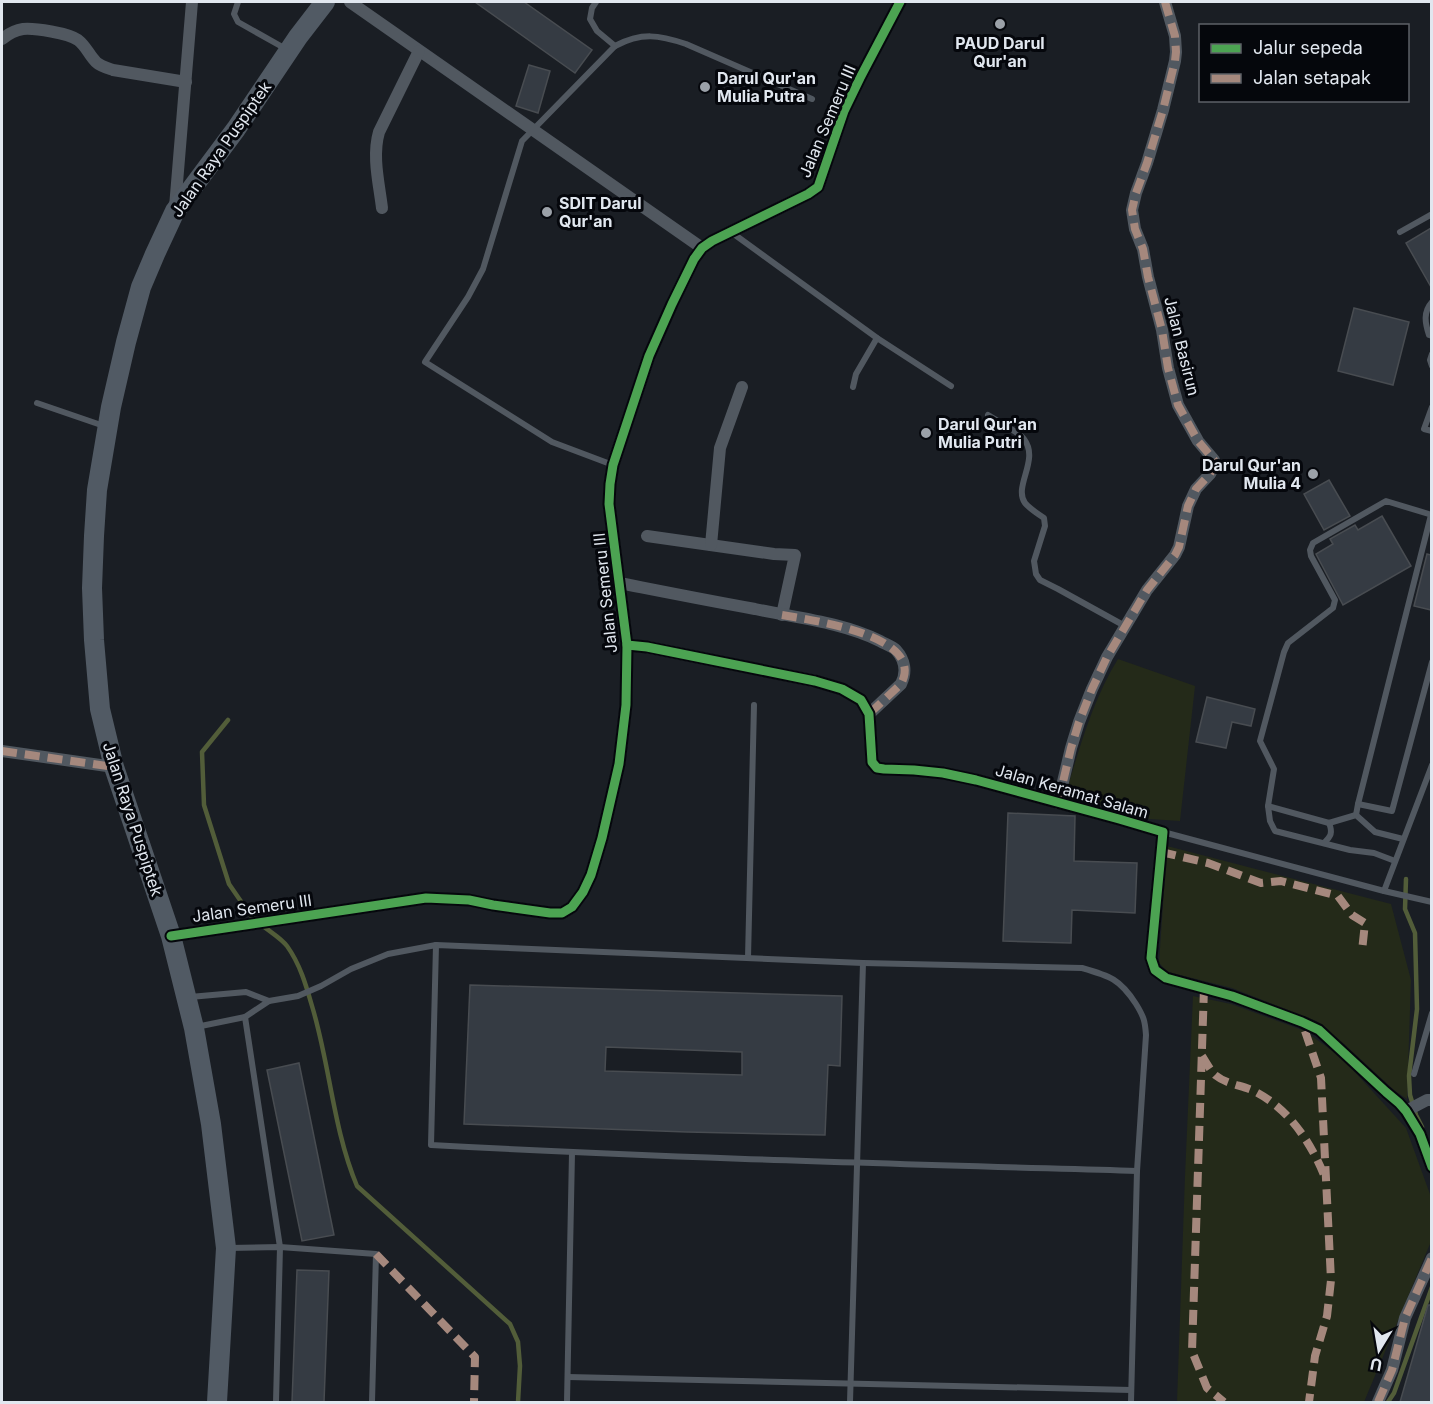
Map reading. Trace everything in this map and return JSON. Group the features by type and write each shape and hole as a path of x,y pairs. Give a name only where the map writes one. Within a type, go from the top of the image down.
{"main road":[{"name":"Jalan Raya Puspiptek","path":"217,1402 226,1248 211,1124 194,1028 171,936 114,768 100,709 92,588 94,536 98,490 108,427 126,342 141,286 175,211 325,2"}],"street":[{"path":"175,211 192,2"},
{"path":"350,2 702,248"},
{"name":"Jalan Semeru III","path":"171,936 426,898 469,900 550,913 562,913 572,907 583,892 591,875 619,764 626,705 627,645 609,504 610,484 621,437 649,356 687,273 702,248 818,187 844,111 900,2"},
{"name":"Jalan Basirun","path":"1058,803 1063,776 1079,722 1092,689 1107,657 1147,590 1175,555 1179,547 1188,506 1196,489 1214,466 1214,460 1198,441 1178,405 1172,387 1162,330 1132,210 1148,163 1175,61 1175,36 1165,2"},
{"path":"2,39 21,29 63,34 77,39 102,66 113,70 186,82"},
{"path":"382,208 376,143 379,132 419,51"},
{"path":"711,545 720,448 742,387"},
{"path":"647,536 795,555 782,615"},
{"path":"619,583 830,623 867,635 897,651 904,664 905,673 901,684 869,714 861,700 842,689 829,685 647,647 627,645"},
{"name":"Jalan Keramat Salam","path":"869,714 872,762 877,768 943,773 976,780 1163,832 1151,958 1155,970 1166,978 1233,996 1319,1030 1399,1103 1418,1106"},
{"path":"2,752 114,768"},
{"path":"1418,1106 1420,1134 1431,1167"},
{"path":"1378,1402 1392,1370 1405,1318 1431,1258"}],"lane":[{"path":"238,2 234,14 238,22 289,51"},
{"path":"596,2 590,19 597,32 615,46"},
{"path":"613,465 552,442 425,362 468,297 483,269 522,141 615,46 639,36 655,36 686,44 812,99"},
{"path":"1400,232 1431,214"},
{"path":"730,232 877,338 951,386"},
{"path":"1431,302 1425,314 1426,326 1431,336"},
{"path":"853,387 856,374 877,338"},
{"path":"1431,354 1431,366"},
{"path":"37,403 108,427"},
{"path":"1431,407 1424,429 1431,431"},
{"path":"988,415 1024,437 1028,447 1030,459 1022,487 1024,501 1044,518 1045,526 1034,561 1036,574 1040,580 1126,626"},
{"path":"1356,815 1431,515 1386,501 1313,543 1310,550 1311,556 1335,600 1333,608 1288,643 1260,741 1274,769 1268,806 1270,821 1275,831 1350,850 1374,853 1395,861"},
{"path":"1358,804 1392,812 1431,662"},
{"path":"748,958 754,705"},
{"path":"1384,891 1431,765"},
{"path":"1268,806 1329,824 1356,815"},
{"path":"1356,815 1376,832 1403,839"},
{"path":"1324,843 1330,837 1332,830 1329,824"},
{"path":"1163,832 1431,902"},
{"path":"436,945 431,1146 572,1153 1137,1171"},
{"path":"194,1028 245,1017 269,1001 298,996 351,969 388,954 436,945 863,963 1082,968 1102,974 1121,984 1145,1019 1146,1035 1137,1171 1131,1402"},
{"path":"850,1402 863,963"},
{"path":"187,998 246,992 269,1001"},
{"path":"1414,1074 1431,1013"},
{"path":"245,1017 280,1247 276,1402"},
{"path":"567,1402 572,1153"},
{"path":"226,1248 280,1247 376,1254 372,1402"},
{"path":"568,1377 1131,1390"}],"green space":[{"path":"1118,659 1195,686 1180,821 1149,819 1065,796 1093,709"},
{"path":"1167,846 1391,904 1411,980 1407,1099 1316,1021 1232,988 1168,972 1159,963"},
{"path":"1193,996 1231,1004 1305,1031 1342,1058 1406,1128 1431,1197 1432,1239 1364,1402 1177,1402"}],"building":[{"path":"475,2 524,2 592,50 575,73"},
{"path":"529,65 550,71 538,113 516,106"},
{"path":"1431,228 1431,287 1406,243"},
{"path":"1354,308 1409,322 1393,385 1338,371"},
{"path":"1329,480 1350,516 1324,530 1304,494"},
{"path":"1382,516 1411,566 1343,605 1316,554 1333,544 1330,539 1355,525 1358,530"},
{"path":"1427,554 1431,555 1431,610 1414,606"},
{"path":"1207,697 1255,709 1251,726 1232,722 1226,748 1196,742"},
{"path":"1008,813 1075,816 1074,861 1137,863 1135,913 1072,910 1071,943 1003,941"},
{"path":"470,985 842,996 840,1066 828,1065 825,1135 464,1124","holes":["606,1047 742,1052 742,1075 605,1071"]},
{"path":"299,1063 334,1235 302,1241 267,1070"},
{"path":"297,1270 329,1271 324,1402 292,1402"},
{"path":"1428,1305 1431,1305 1431,1402 1400,1402"}],"waterway":[{"path":"228,720 202,752 204,805 229,884 256,920"},
{"path":"1406,879 1405,909 1415,933 1417,1009 1409,1076 1410,1095 1422,1127"},
{"path":"262,925 287,946 302,975 318,1028 342,1142 357,1186 510,1324 518,1342 520,1366 518,1402"},
{"path":"1388,1402 1394,1393 1432,1287"}],"marked path":[{"path":"1058,803 1071,748 1092,689 1107,657 1147,590 1175,555 1179,547 1188,506 1196,489 1214,466 1214,460 1198,441 1178,405 1132,210 1163,110 1175,61 1175,36 1165,2"},
{"path":"782,615 862,633 882,642 897,653 904,667 901,684 869,714"},
{"path":"2,751 114,767"},
{"path":"1161,852 1208,863 1261,883 1281,881 1338,896 1352,915 1365,923 1362,951"},
{"path":"1204,988 1192,1351 1207,1388 1224,1402"},
{"path":"1305,1031 1321,1078 1331,1280 1327,1316 1315,1356 1309,1402"},
{"path":"1202,1056 1215,1075 1254,1091 1287,1116 1305,1138 1324,1175"},
{"path":"376,1254 475,1357 474,1402"},
{"path":"1378,1402 1392,1370 1405,1318 1432,1258"}],"cycle path":[{"path":"171,936 426,898 469,900 550,913 562,913 572,907 583,892 591,875 619,764 626,705 627,645 609,504 610,484 613,465 649,356 694,259 702,248 818,187 844,111 900,2"},
{"path":"627,645 815,681 842,689 861,700 869,714 872,762 877,768 943,773 976,780 1163,832 1151,958 1155,970 1166,978 1232,996 1319,1030 1406,1111 1420,1134 1432,1167"}],"place":[{"name":"PAUD Darul Qur'an","path":"1000,24"},
{"name":"Darul Qur'an Mulia Putra","path":"705,87"},
{"name":"SDIT Darul Qur'an","path":"547,212"},
{"name":"Darul Qur'an Mulia Putri","path":"926,433"},
{"name":"Darul Qur'an Mulia 4","path":"1313,474"}]}
